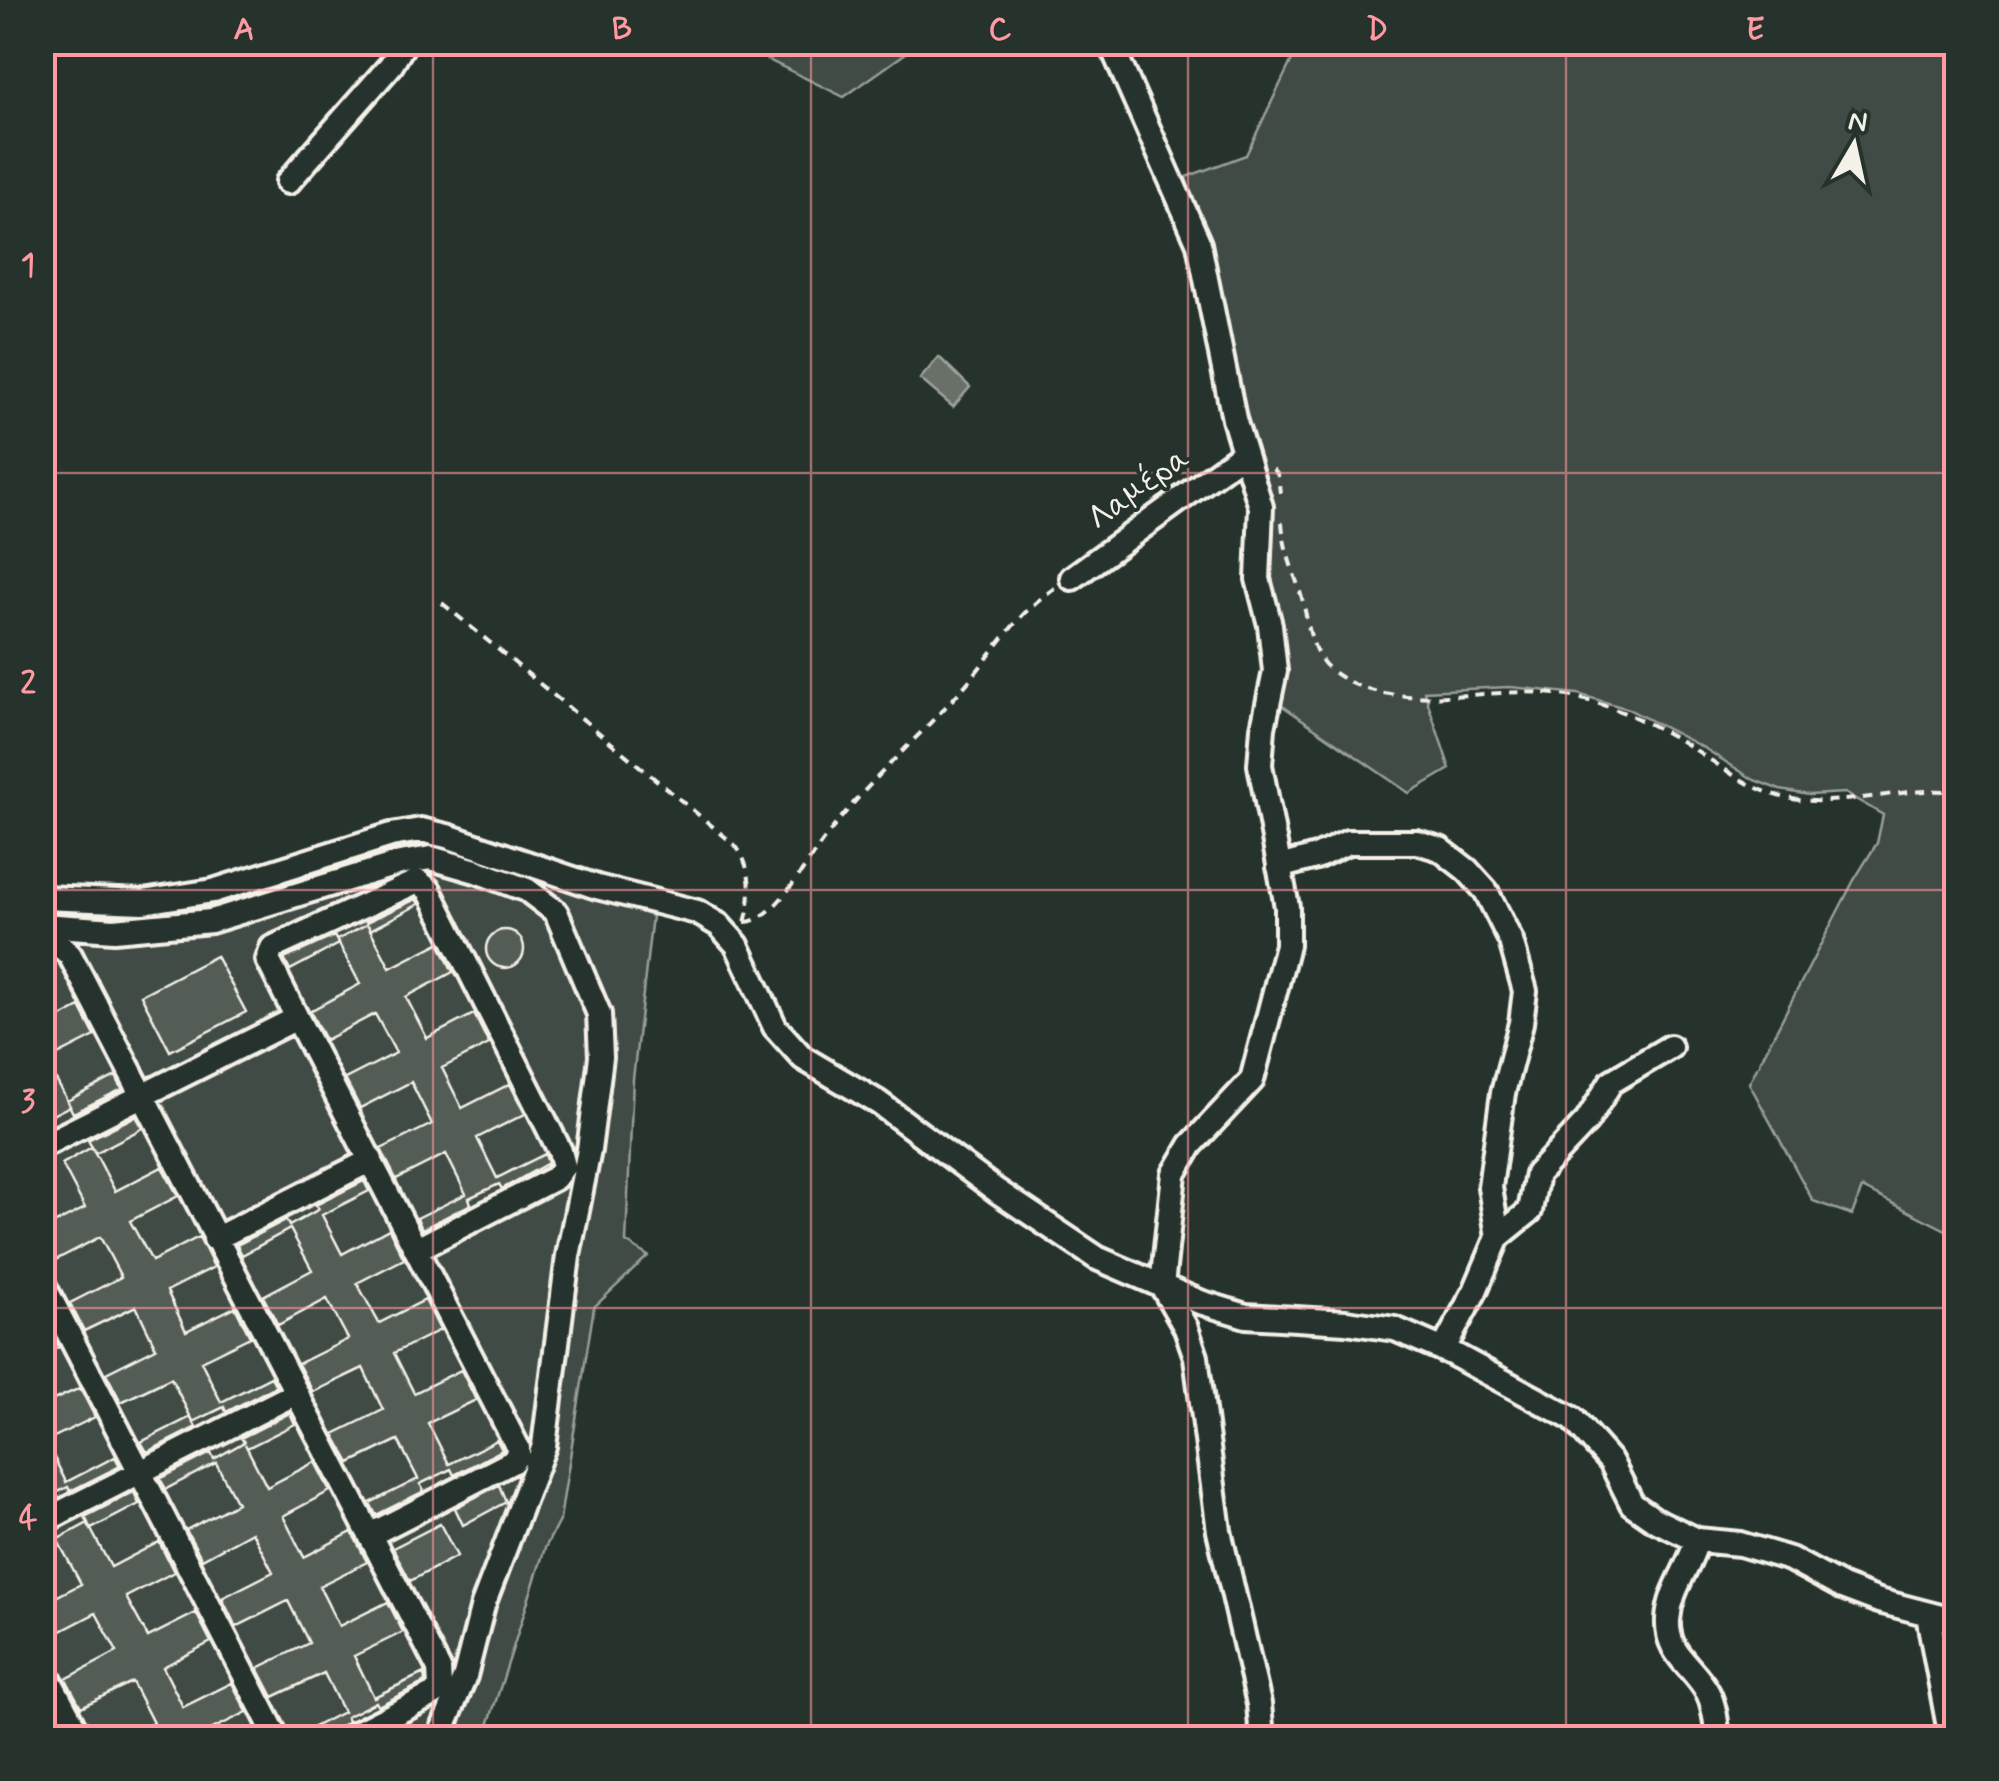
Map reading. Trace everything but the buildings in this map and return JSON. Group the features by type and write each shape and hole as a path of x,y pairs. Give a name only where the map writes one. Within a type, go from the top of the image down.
{"street":[{"path":"288,182 391,65 405,42"},
{"path":"1110,42 1200,244 1234,419 1262,507 1258,579 1270,625 1275,671 1260,765 1287,908 1287,944 1252,1080 1191,1145 1174,1174 1162,1286 1186,1328 1196,1358 1219,1530 1259,1704 1262,1738"},
{"name":"Λαμέρα","path":"1072,578 1244,453"},
{"path":"42,898 143,902 213,890 420,830 472,842 597,888 697,912 719,926 738,930 737,945 775,1027 803,1058 879,1103 997,1191 1097,1258 1200,1302 1246,1316 1395,1329 1574,1419 1610,1462 1632,1504 1655,1520 1698,1540 1740,1544 1790,1559 1842,1587 1956,1621"},
{"path":"1279,867 1316,858 1348,842 1417,842 1440,849 1486,891 1511,941 1525,991 1503,1093 1490,1187 1498,1237"},
{"path":"42,925 114,930 211,920 400,863 431,858 527,890 556,912 599,1014 601,1058 589,1150 568,1256 544,1446 483,1605 466,1676 439,1738"},
{"path":"370,1535 518,1456 514,1437 370,1160 268,960 272,948 408,884 424,884 560,1151 564,1166 555,1178 417,1250"},
{"path":"42,947 60,946 70,955 439,1669 440,1686 434,1694 347,1738"},
{"path":"42,1146 298,1018"},
{"path":"1442,1350 1498,1237 1530,1211 1537,1174 1587,1121 1611,1082 1670,1047"},
{"path":"216,1239 370,1160"},
{"path":"42,1282 277,1738"},
{"path":"42,1522 296,1393"},
{"path":"1698,1540 1692,1561 1674,1585 1668,1622 1676,1655 1707,1690 1718,1738"},
{"path":"1928,1615 1948,1722"},
{"path":"42,1666 80,1738"}],"path":[{"path":"1244,453 1264,459 1278,476 1280,494"},
{"path":"1282,512 1284,550 1302,596 1310,639 1329,670 1365,690 1428,697 1503,691 1556,694 1614,708 1686,743 1743,781 1776,795 1807,801 1956,792"},
{"path":"738,930 775,907 846,808 960,691 1035,601 1072,578"},
{"path":"442,603 735,845 744,856 750,886 750,906 738,930"}],"shaded area":[{"path":"734,43 920,43 844,97"},
{"path":"1300,43 1956,43 1956,1235 1862,1188 1852,1215 1813,1201 1749,1083 1877,843 1883,815 1845,793 1809,795 1754,780 1704,748 1628,709 1578,694 1510,687 1424,691 1450,769 1409,793 1277,702 1265,596 1260,484 1186,177 1246,155"},
{"path":"939,357 970,387 953,407 920,379"},
{"path":"421,836 652,916 633,1079 626,1242 648,1256 594,1307 560,1519 545,1548 484,1738 43,1738 42,902 94,906"}]}
